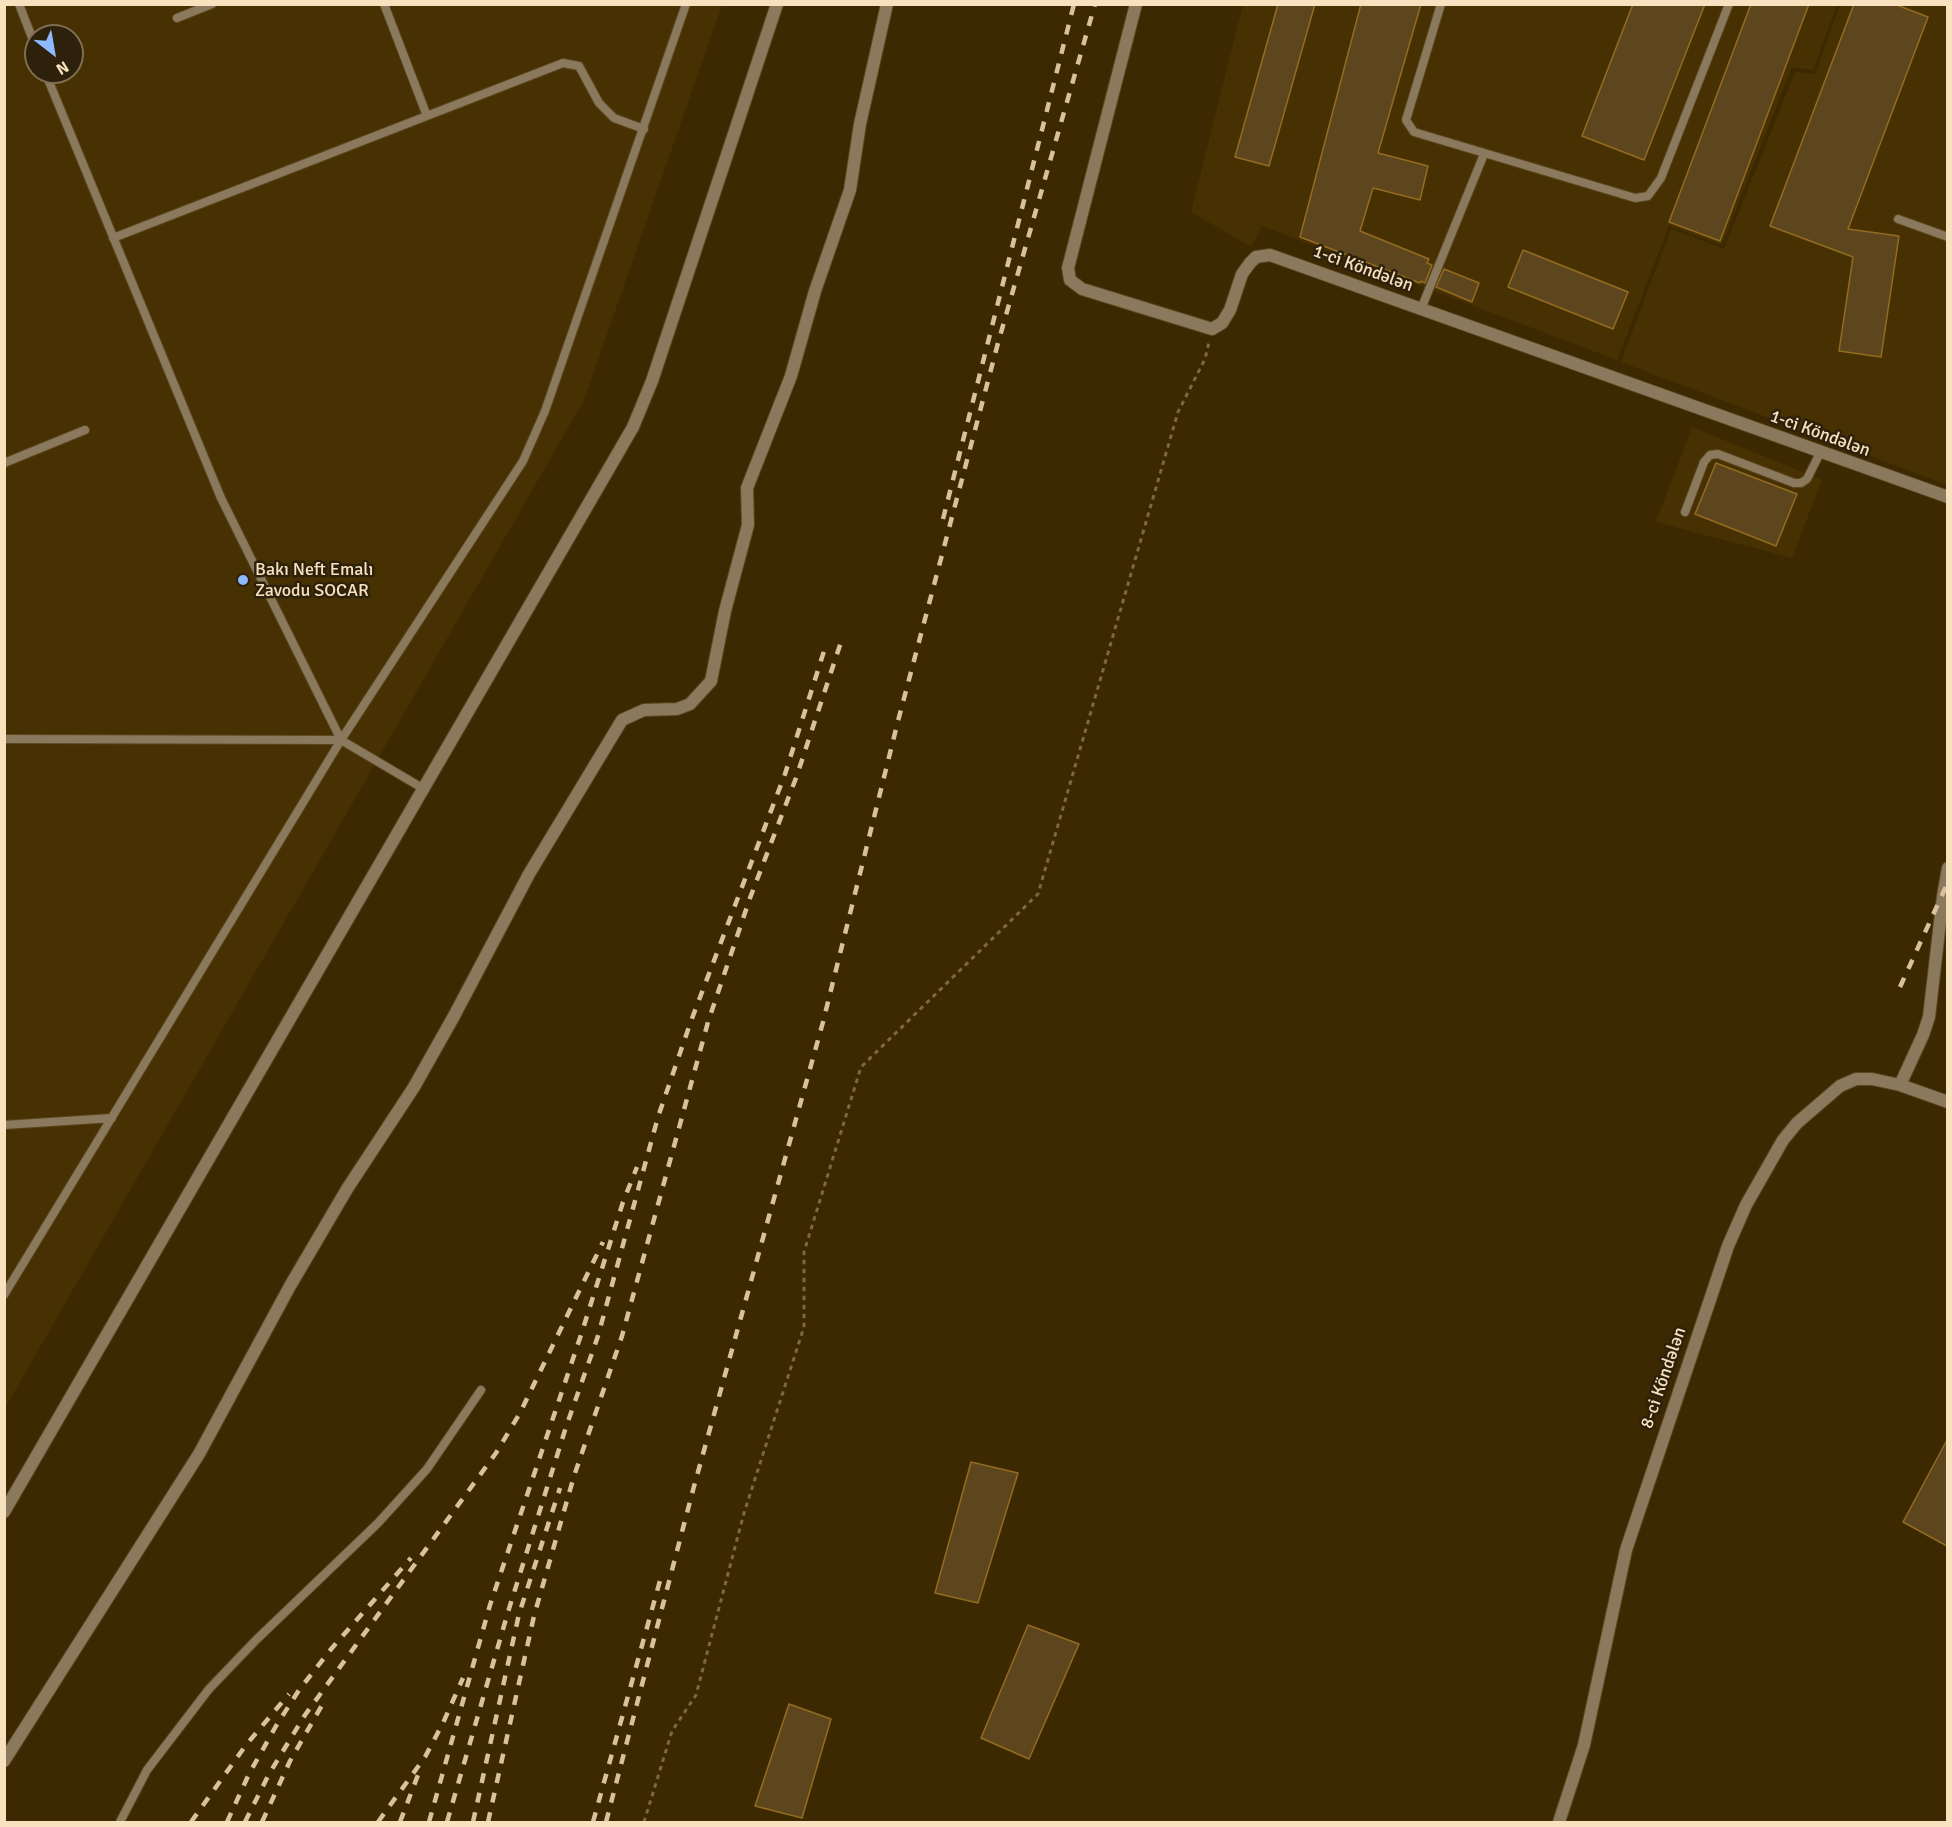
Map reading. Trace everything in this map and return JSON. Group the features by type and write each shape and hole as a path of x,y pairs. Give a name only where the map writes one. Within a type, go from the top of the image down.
{"street":[{"path":"4,1512 633,427 652,381 777,4"},
{"path":"4,1761 199,1454 290,1286 347,1189 414,1087 529,874 616,729 622,720 645,710 677,709 690,704 711,681 725,611 748,525 747,488 791,376 815,291 850,190 860,124 886,4"},
{"path":"1136,4 1068,268 1070,280 1082,288 1212,329"},
{"name":"1-ci Köndələn","path":"1212,329 1222,322 1230,310 1242,274 1250,263 1256,257 1270,255 1947,498"},
{"path":"1899,1085 1929,1017 1947,868"},
{"name":"8-ci Köndələn","path":"1559,1822 1584,1745 1626,1550 1725,1257 1746,1205 1783,1140 1797,1122 1832,1093 1856,1079 1872,1079 1899,1085 1947,1102"}],"lane":[{"path":"19,4 27,24"},
{"path":"177,18 212,4"},
{"path":"384,4 427,116"},
{"path":"4,1295 341,740 523,461 545,411 686,4"},
{"path":"1441,4 1406,120 1414,132 1635,198 1648,196 1660,178 1729,4"},
{"path":"113,238 563,63 579,66 599,104 614,118 644,129"},
{"path":"50,84 221,498 341,740"},
{"path":"1421,309 1484,154"},
{"path":"1898,219 1947,237"},
{"path":"4,463 85,430"},
{"path":"1685,512 1704,462 1710,455 1718,454 1794,483 1801,483 1807,479 1820,453"},
{"path":"4,739 341,740 424,789"},
{"path":"4,1125 112,1118"},
{"path":"120,1822 147,1770 209,1689 256,1640 378,1523 420,1477 480,1390"}],"path":[{"path":"644,1822 672,1731 696,1695 744,1513 804,1327 804,1252 861,1067 1038,894 1178,412 1205,359 1212,329"}],"shaded area":[{"name":"Bakı Neft Emalı Zavodu SOCAR","path":"5,5 722,5 584,400 5,1408"},
{"path":"1243,5 1837,5 1813,70 1792,67 1722,245 1669,226 1617,360 1262,226 1251,247 1191,212"},
{"path":"1840,5 1947,5 1947,485 1621,362 1671,229 1724,249 1795,72 1815,74"},
{"path":"1692,427 1822,480 1792,558 1656,522"}],"building":[{"path":"1278,4 1315,4 1269,166 1235,157"},
{"path":"1361,4 1421,4 1378,153 1428,166 1420,200 1373,188 1360,231 1429,259 1427,263 1432,265 1425,283 1300,237"},
{"path":"1633,4 1705,4 1644,160 1582,136"},
{"path":"1751,4 1809,4 1720,241 1669,222"},
{"path":"1854,4 1894,4 1928,17 1848,229 1899,236 1881,357 1839,351 1853,257 1770,226"},
{"path":"1523,250 1628,292 1613,329 1508,287"},
{"path":"1444,269 1479,283 1472,302 1436,287"},
{"path":"1716,463 1797,494 1776,546 1695,514"},
{"path":"1947,1440 1947,1546 1903,1522"},
{"path":"971,1462 1018,1473 978,1603 935,1593"},
{"path":"1028,1625 1079,1644 1029,1759 981,1738"},
{"path":"789,1704 831,1719 802,1818 755,1806"}],"railway":[{"path":"943,519 1074,4"},
{"path":"606,1822 693,1490 823,1022 898,721 998,343 1095,4"},
{"path":"488,1822 534,1616 574,1476 622,1336 708,1022 750,898 796,778 842,639"},
{"path":"447,1822 508,1612 566,1427 598,1336 658,1117 691,1021 785,774 825,648"},
{"path":"1900,987 1948,882"},
{"path":"429,1822 490,1605 623,1202 637,1167"},
{"path":"245,1822 269,1774 305,1715 496,1453 520,1413 603,1242"},
{"path":"473,1822 519,1614 560,1488"},
{"path":"227,1822 249,1774 299,1690 332,1648 411,1558"},
{"path":"593,1822 661,1577"},
{"path":"378,1822 425,1757 463,1678"},
{"path":"191,1822 246,1745 289,1694"},
{"path":"262,1822 290,1761 325,1700"},
{"path":"400,1822 418,1775"}],"place":[{"name":"Bakı Neft Emalı Zavodu SOCAR","path":"243,580"}]}
